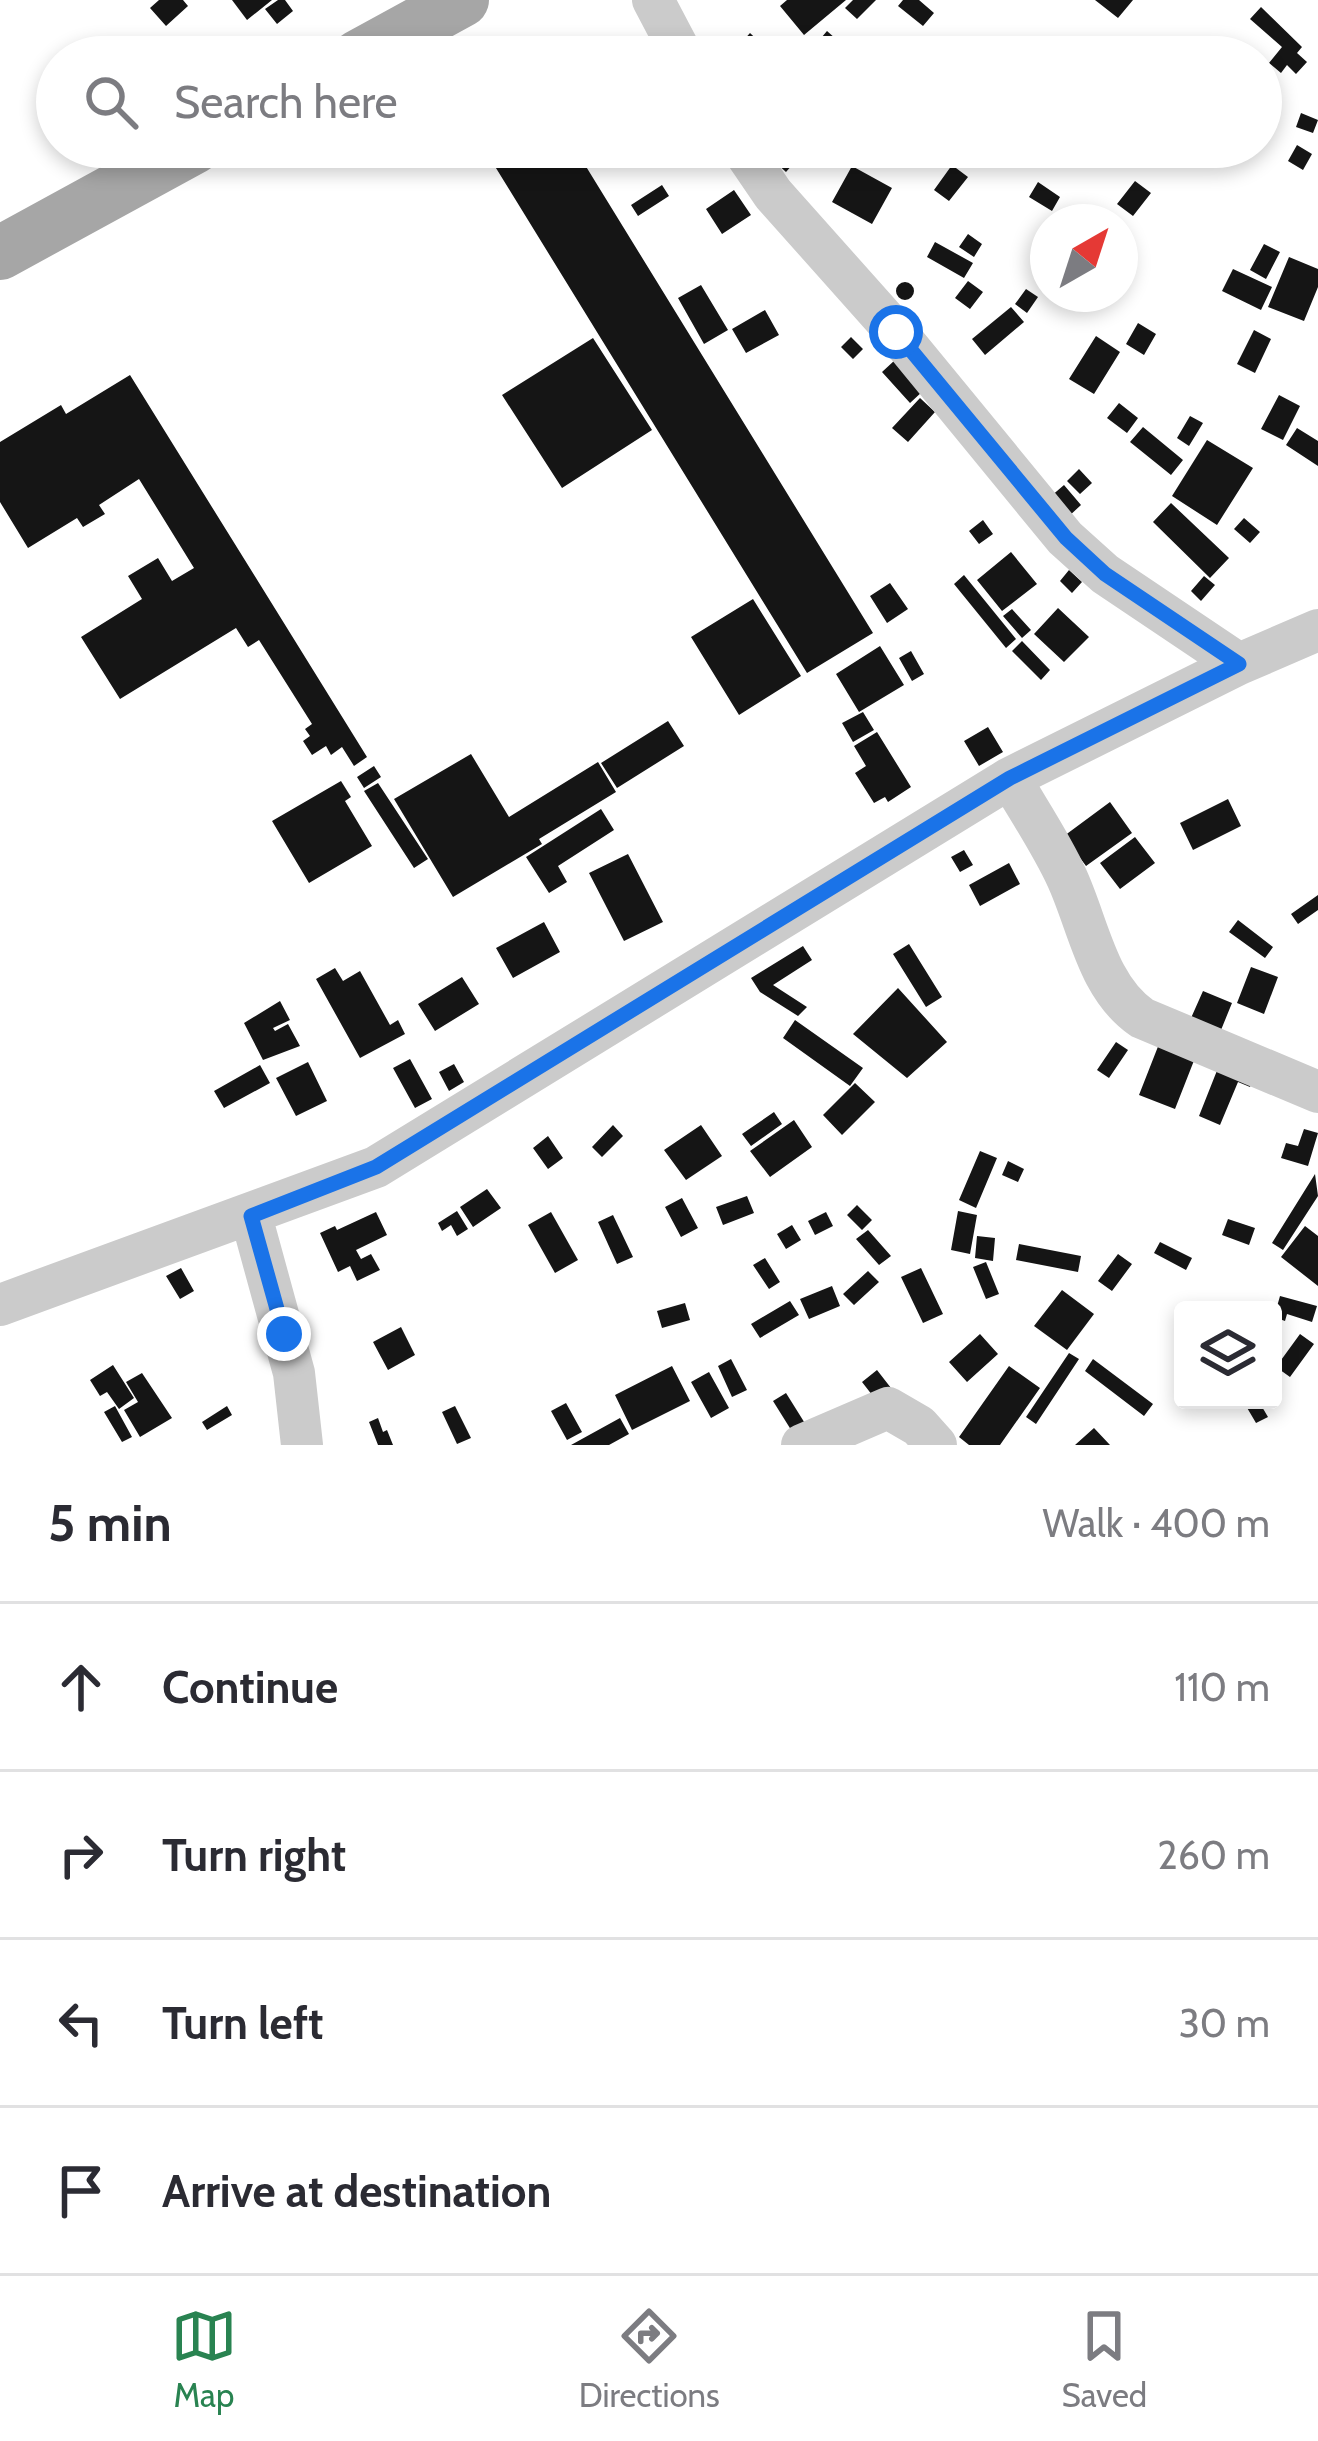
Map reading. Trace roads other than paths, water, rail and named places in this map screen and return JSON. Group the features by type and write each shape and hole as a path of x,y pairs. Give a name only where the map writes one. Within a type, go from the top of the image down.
{"main road":[{"path":"396,36 462,0"},
{"path":"0,253 156,168"}],"street":[{"path":"653,0 672,36"},
{"path":"755,168 1066,538 1105,574 1239,664"},
{"path":"0,1306 376,1167 1010,778 1239,664 1318,631"},
{"path":"1010,778 1066,874 1108,982 1122,1005 1142,1018 1318,1092"},
{"path":"251,1216 294,1373 302,1445"},
{"path":"802,1445 887,1408 920,1426 936,1445"}]}
